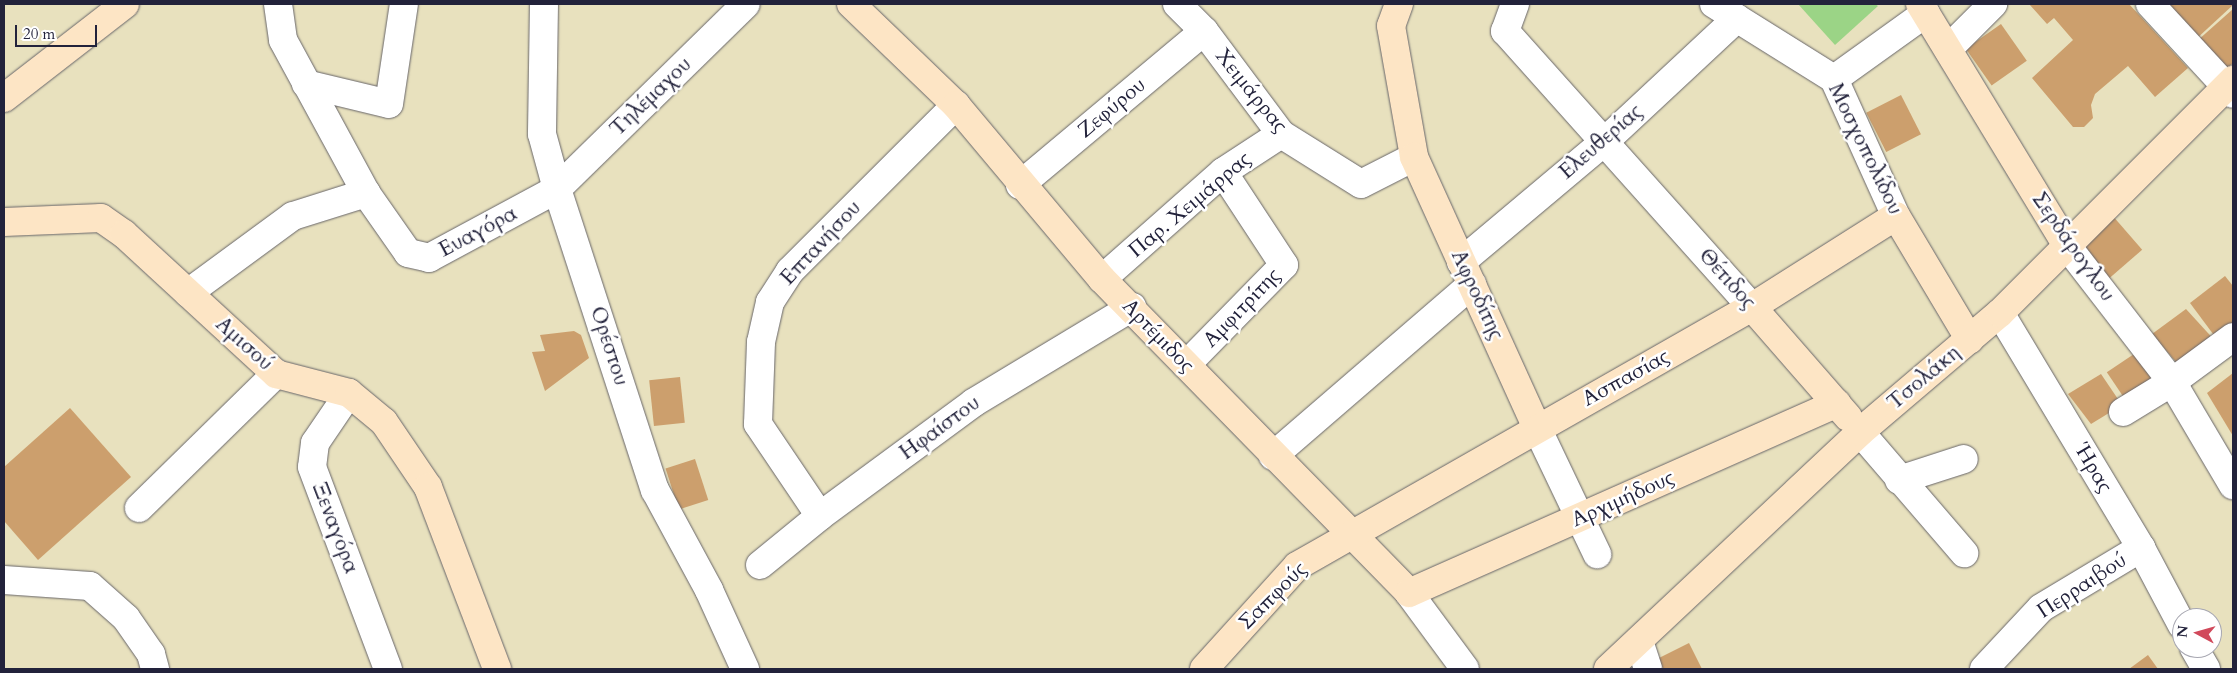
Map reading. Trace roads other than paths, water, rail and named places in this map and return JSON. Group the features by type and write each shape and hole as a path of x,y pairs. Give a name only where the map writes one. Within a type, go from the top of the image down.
{"street":[{"path":"4,98 125,4"},
{"name":"Ευαγόρα","path":"278,4 284,40 306,84 366,194 408,252 429,258 557,189"},
{"path":"306,84 390,104 404,4"},
{"name":"Ορέστου","path":"544,4 542,134 557,189 655,490 709,590 745,669"},
{"name":"Τηλέμαχου","path":"557,189 746,4"},
{"name":"Αρτέμιδος","path":"851,4 956,105 1020,185 1102,279 1132,307 1273,456 1353,534 1409,593 1466,669"},
{"name":"Χειμάρρας","path":"1177,4 1204,31 1281,134 1361,184 1414,157"},
{"name":"Θέτιδος","path":"1515,4 1505,31 1837,403 1898,480 1964,553"},
{"name":"Μοσχοπολίδου","path":"1714,4 1834,79 1896,216 1970,340"},
{"path":"1948,48 1993,4"},
{"path":"2150,4 2231,87"},
{"path":"1834,79 1923,8"},
{"name":"Σερδάρογλου","path":"1923,8 2067,246 2172,382 2232,479"},
{"name":"Αφροδίτης","path":"1395,15 1414,157 1537,428 1597,554"},
{"name":"Ελευθερίας","path":"1273,456 1737,18"},
{"name":"Ζεφύρου","path":"1020,185 1204,31"},
{"name":"Τσολάκη","path":"1608,669 1860,432 2000,313 2231,87"},
{"name":"Επτανήσου","path":"820,516 758,424 760,342 770,302 790,271 956,105"},
{"name":"Παρ. Χειμάρρας","path":"1102,279 1223,172 1281,134"},
{"name":"Αμφιτρίτης","path":"1186,366 1284,265 1223,172"},
{"path":"188,293 293,216 366,194"},
{"name":"Ασπασίας","path":"1353,534 1752,307 1896,216"},
{"name":"Αμισού","path":"4,222 101,218 124,234 276,374 349,393 384,422 428,487 497,669"},
{"name":"Ηφαίστου","path":"760,565 820,516 973,403 1132,307"},
{"name":"Ήρας","path":"2000,313 2140,548 2173,608"},
{"path":"2123,412 2172,382 2233,337"},
{"path":"139,508 276,374"},
{"name":"Ξεναγόρα","path":"349,393 315,444 312,467 388,669"},
{"name":"Αρχιμήδους","path":"1409,593 1837,403"},
{"path":"1898,480 1964,460"},
{"name":"Σαπφούς","path":"1204,669 1297,566 1353,534"},
{"name":"Περραιβού","path":"1984,669 2041,608 2140,548"},
{"path":"4,580 90,586 126,618 151,654 155,669"},
{"path":"1639,641 1648,669"},
{"path":"2200,658 2206,669"}]}
